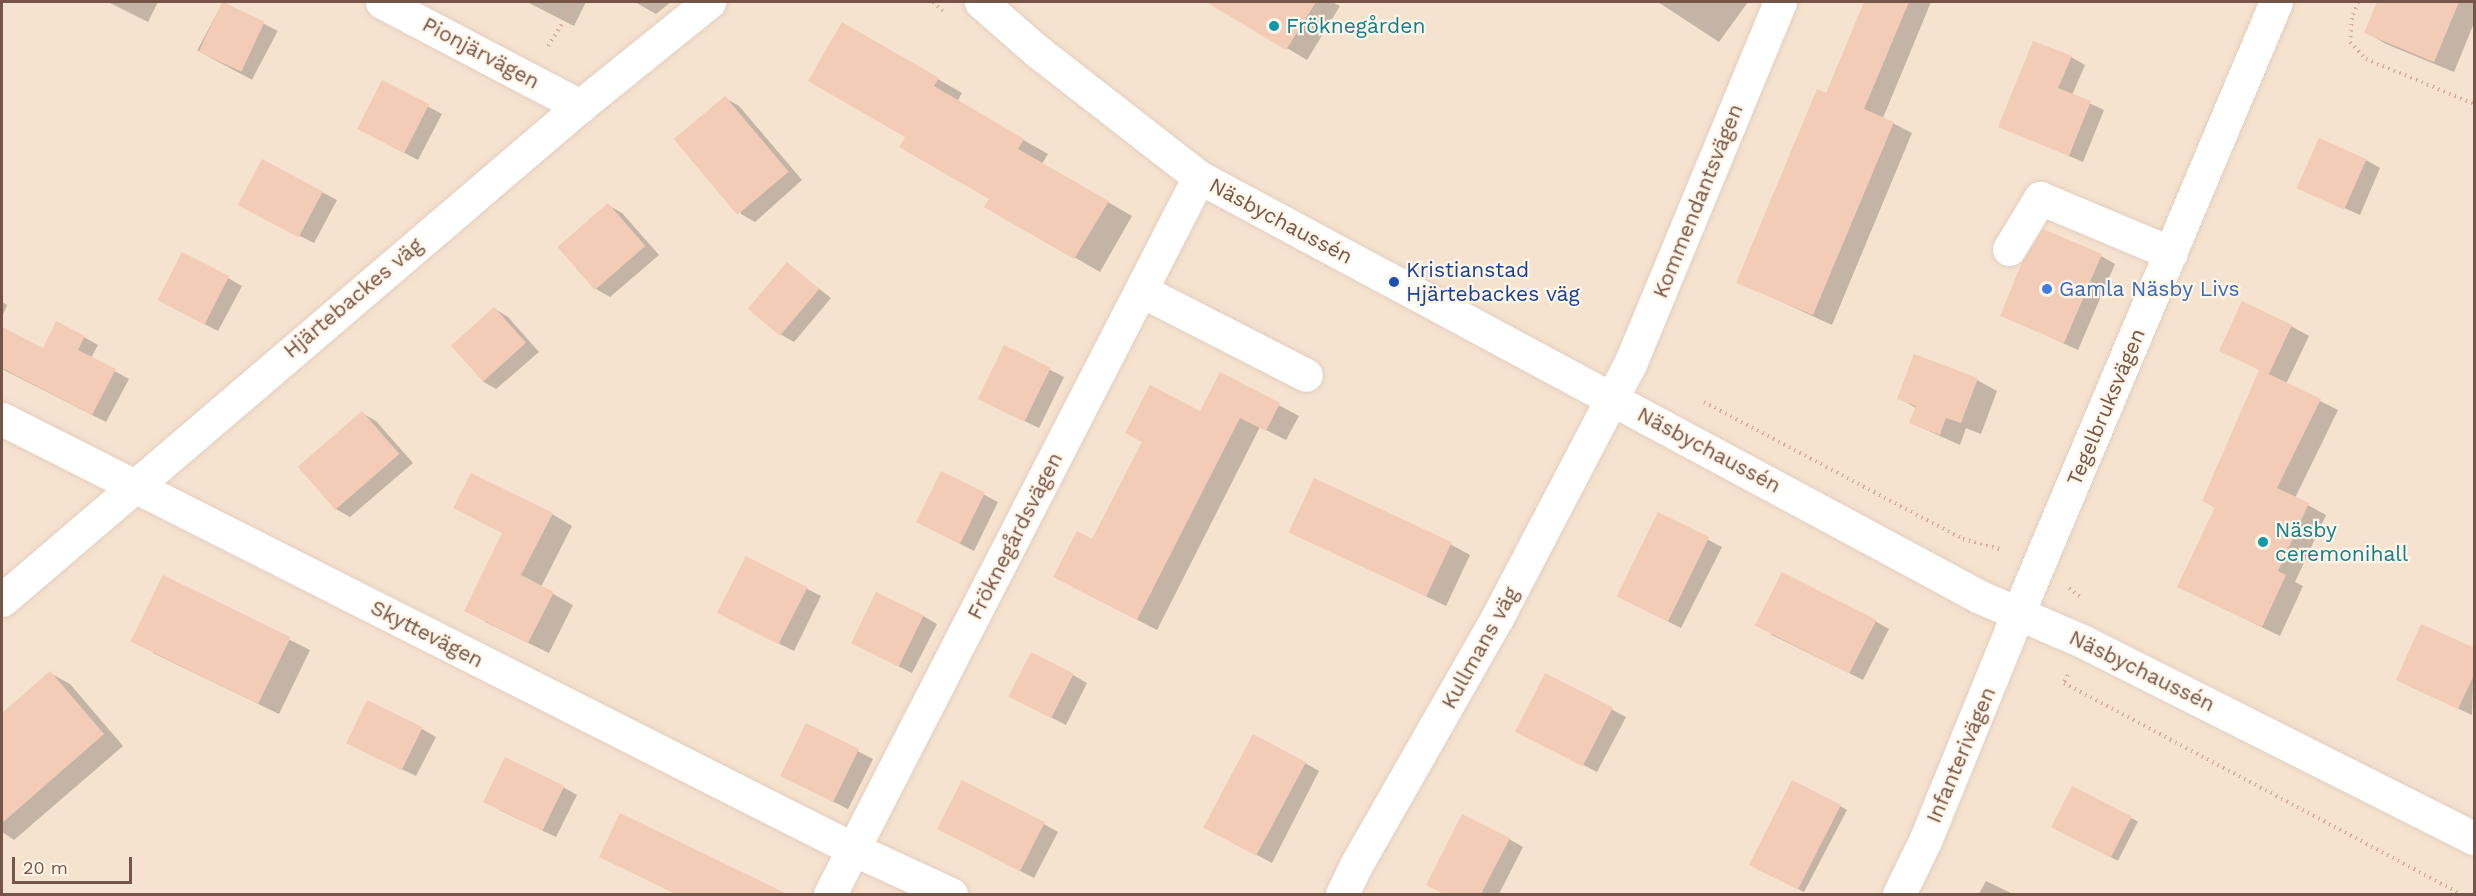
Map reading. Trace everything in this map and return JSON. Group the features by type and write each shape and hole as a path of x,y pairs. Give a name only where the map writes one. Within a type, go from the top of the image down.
{"street":[{"name":"Pionjärvägen","path":"382,2 580,106"},
{"name":"Hjärtebackes väg","path":"2,600 580,106 709,2"},
{"name":"Näsbychaussén","path":"981,2 1037,51 1199,177 1980,597 2082,641 2475,838"},
{"name":"Kommendantsvägen","path":"1613,398 1630,364 1780,2"},
{"name":"Tegelbruksvägen","path":"2018,613 2276,2"},
{"name":"Fröknegårdsvägen","path":"830,894 1199,177"},
{"path":"2009,249 2040,198 2171,253"},
{"path":"1142,291 1306,375"},
{"name":"Kullmans väg","path":"1342,894 1356,865 1497,618 1613,398"},
{"name":"Skyttevägen","path":"2,419 853,849 951,894"},
{"name":"Infanterivägen","path":"1899,894 1925,841 2018,613"}],"path":[{"path":"529,78 576,2"},
{"path":"2358,2 2352,18 2350,42 2366,60 2475,104"},
{"path":"1693,397 1963,539 2007,551 2039,566 2098,610 2064,683 2461,894"}],"shaded area":[{"path":"2,2 2474,2 2474,894 2,894"}],"building":[{"path":"222,2 265,22 241,72 199,52"},
{"name":"Fröknegården","path":"1206,2 1316,2 1286,50"},
{"path":"1864,2 1909,2 1864,109 1894,122 1813,315 1736,283 1817,89 1826,93"},
{"path":"2377,2 2459,2 2434,62 2364,33"},
{"path":"842,22 939,78 934,86 1024,139 1018,149 1109,201 1074,259 984,207 989,199 899,147 905,137 808,81"},
{"path":"2033,41 2072,56 2058,88 2091,101 2069,156 1998,127"},
{"path":"382,80 429,104 404,153 357,129"},
{"path":"725,96 789,172 737,215 674,139"},
{"path":"2319,138 2367,159 2344,209 2297,188"},
{"path":"262,159 323,191 299,237 238,205"},
{"path":"608,203 645,246 595,290 557,247"},
{"path":"2043,229 2102,254 2064,343 2000,316 2023,260"},
{"path":"182,252 229,276 205,324 157,300"},
{"path":"787,262 819,289 780,336 748,309"},
{"path":"2242,301 2292,325 2269,374 2321,399 2277,488 2309,503 2278,571 2286,575 2262,627 2177,587 2215,507 2202,501 2259,370 2219,351"},
{"path":"494,307 526,343 483,381 451,346"},
{"path":"56,321 85,336 78,350 116,369 92,415 2,368 2,327 43,348"},
{"path":"1004,345 1051,368 1024,422 978,399"},
{"path":"1914,354 1978,378 1961,423 1946,418 1940,435 1909,423 1916,406 1897,399"},
{"path":"1220,372 1280,403 1266,431 1240,418 1137,620 1053,577 1077,531 1092,539 1142,442 1125,433 1150,385 1200,411"},
{"path":"362,411 399,454 335,510 298,467"},
{"path":"941,471 985,492 960,544 916,522"},
{"path":"471,473 553,513 521,575 554,592 528,643 464,611 502,533 453,508"},
{"path":"1314,478 1452,542 1426,597 1289,532"},
{"path":"1658,512 1709,537 1668,621 1617,596"},
{"path":"746,556 807,587 778,644 717,613"},
{"path":"1782,572 1876,620 1849,674 1755,625"},
{"path":"163,575 291,637 258,704 131,642"},
{"path":"876,592 924,615 899,666 851,643"},
{"path":"2421,624 2475,648 2475,673 2458,709 2396,680"},
{"path":"1031,652 1074,674 1051,718 1008,697"},
{"path":"50,671 104,734 2,823 2,713"},
{"path":"1545,673 1613,708 1583,766 1515,732"},
{"path":"367,700 423,727 402,770 346,743"},
{"path":"806,723 859,749 833,802 780,776"},
{"path":"1253,734 1306,762 1256,856 1203,828"},
{"path":"505,757 564,786 542,831 483,802"},
{"path":"962,780 1045,822 1020,871 937,829"},
{"path":"1792,780 1841,805 1798,890 1749,865"},
{"path":"2072,786 2132,816 2111,857 2051,827"},
{"path":"620,813 787,894 676,894 599,857"},
{"path":"1462,814 1510,838 1481,894 1444,894 1426,885"}],"place":[{"name":"Fröknegården","path":"1274,26"},
{"name":"Kristianstad Hjärtebackes väg","path":"1394,282"},
{"name":"Gamla Näsby Livs","path":"2047,289"},
{"name":"Näsby ceremonihall","path":"2263,542"}]}
